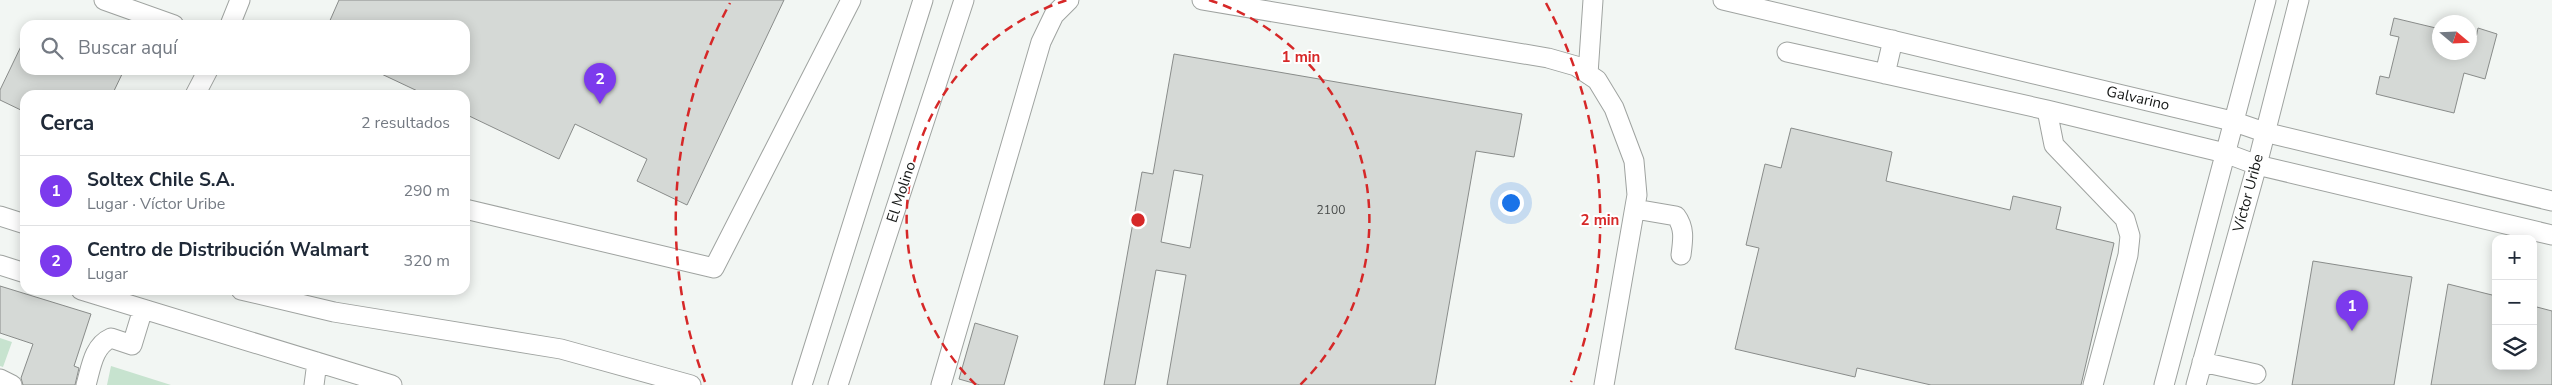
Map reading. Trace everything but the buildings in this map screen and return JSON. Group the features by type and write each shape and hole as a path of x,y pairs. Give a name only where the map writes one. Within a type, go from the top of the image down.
{"street":[{"path":"104,0 160,20"},
{"path":"232,20 240,0"},
{"path":"470,210 714,268 851,0"},
{"path":"802,385 923,0"},
{"name":"El Molino","path":"838,385 964,0"},
{"path":"940,385 1041,42 1054,15 1069,0"},
{"path":"1202,0 1548,58 1576,66 1597,80 1614,108 1634,161 1637,195 1604,385"},
{"path":"1588,74 1593,0"},
{"name":"Galvarino","path":"1723,0 2232,121 2264,132 2552,202"},
{"path":"2164,385 2232,121 2266,0"},
{"name":"Víctor Uribe","path":"2196,385 2257,165 2299,0"},
{"path":"1885,74 1893,40"},
{"path":"1787,52 2047,110 2225,153 2257,165 2552,236"},
{"path":"198,90 205,75"},
{"path":"2047,110 2054,145 2125,219 2130,236 2128,255 2093,385"},
{"path":"1634,209 1676,216 1681,223 1683,239 1681,255"},
{"path":"0,216 20,222"},
{"path":"0,265 20,271"},
{"path":"97,295 392,385"},
{"path":"260,295 334,312 562,349 691,385"},
{"path":"86,385 96,352 102,342 111,338 132,345 143,309"},
{"path":"314,385 317,362"},
{"path":"2202,362 2256,374"},
{"path":"0,379 12,385"}],"green space":[{"path":"0,338 12,342 3,367 0,366"},
{"path":"111,366 171,385 107,385"}],"place":[{"name":"Centro de Distribución Walmart","path":"600,104"},
{"name":"Soltex Chile S.A.","path":"2352,331"}]}
